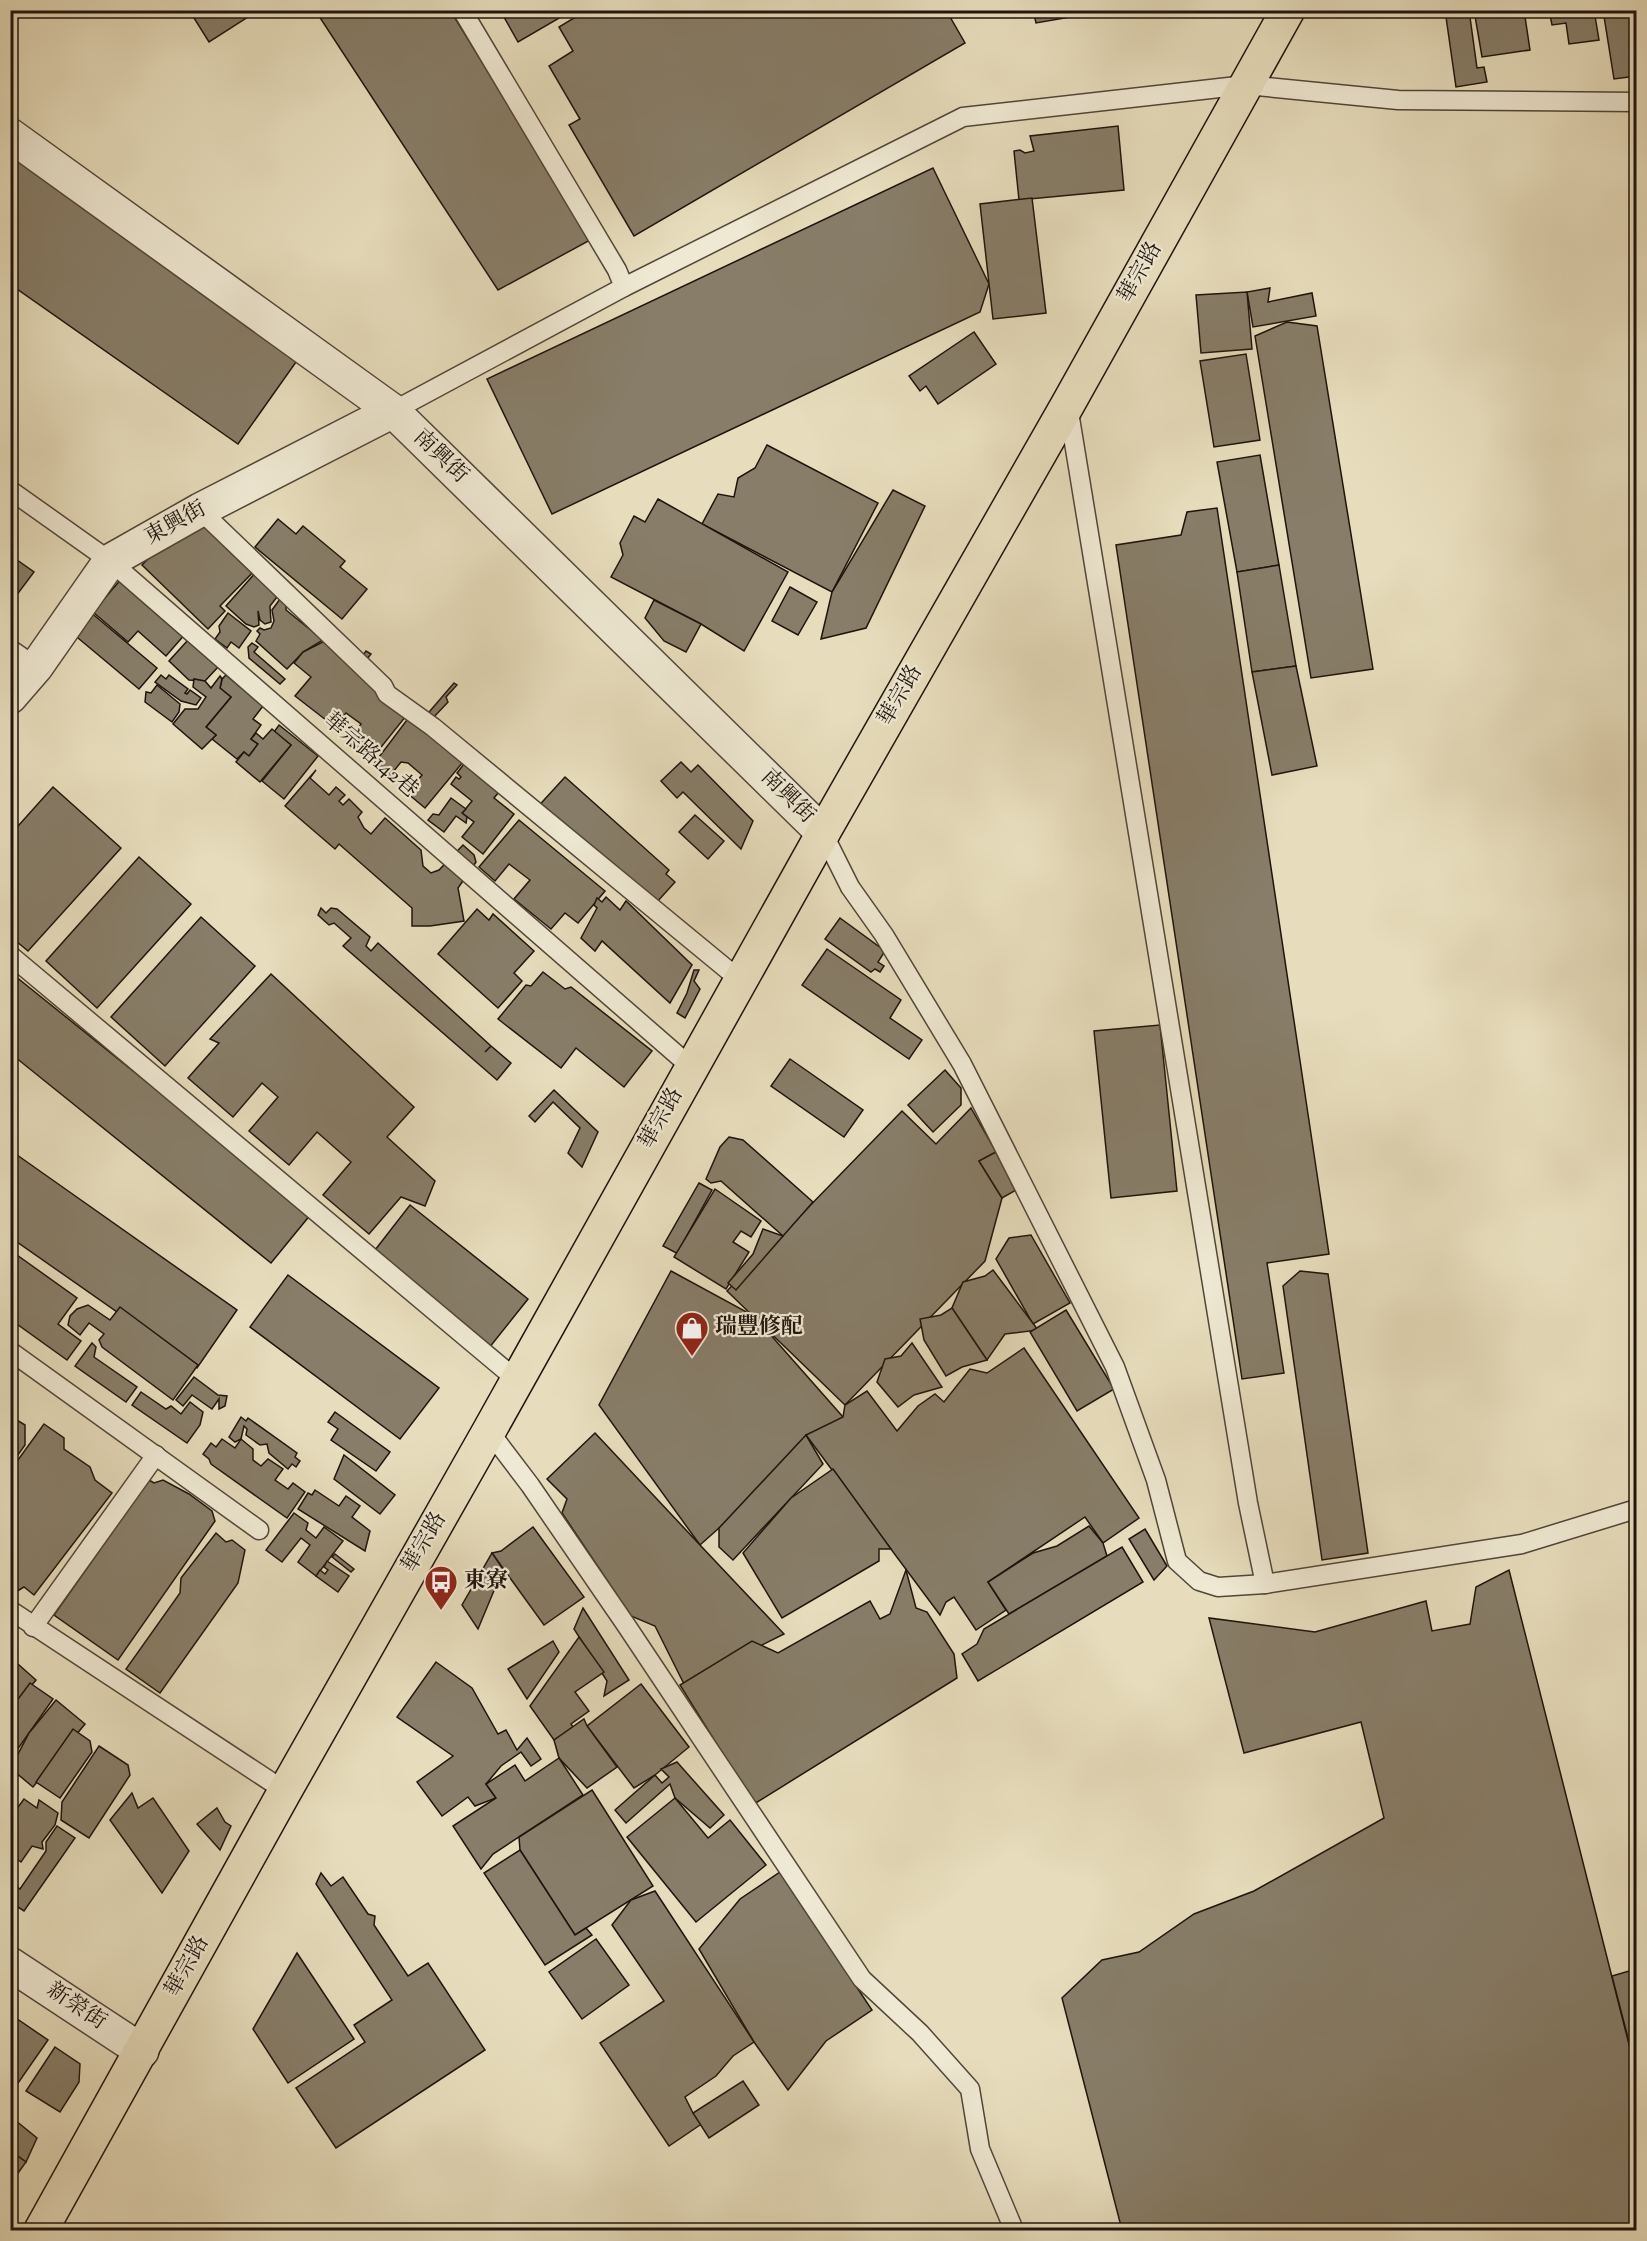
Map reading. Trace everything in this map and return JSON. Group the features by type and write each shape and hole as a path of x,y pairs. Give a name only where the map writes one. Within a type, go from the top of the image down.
{"main road":[{"name":"華宗路","path":"41,2230 823,832 1068,404 1288,10"}],"street":[{"name":"南興街","path":"10,135 393,411 823,832"},
{"name":"東興街","path":"10,697 23,658 110,561 200,510 393,411"},
{"name":"新榮街","path":"10,1964 142,2051"}],"lane":[{"path":"462,10 617,270 624,287"},
{"path":"393,411 624,287 963,117 1246,85 1398,100 1636,102"},
{"path":"1068,404 1248,1503 1265,1584"},
{"name":"華宗路142巷","path":"10,490 110,561 691,1067"},
{"path":"200,510 383,687 387,694 433,727 740,980"},
{"path":"823,832 850,887 884,935 963,1064 1115,1366 1156,1480 1177,1562 1199,1581 1218,1587 1265,1584 1522,1544 1636,1509"},
{"path":"10,955 517,1380"},
{"path":"10,1351 259,1530"},
{"path":"489,1431 530,1485 626,1625 862,1979 920,2033 970,2089 980,2149 1014,2230"},
{"path":"33,1627 156,1455"},
{"path":"10,1610 285,1791"}],"building":[{"path":"189,10 259,10 209,42"},
{"path":"315,10 450,10 592,239 498,290"},
{"path":"500,10 573,10 518,42"},
{"path":"587,10 946,10 965,43 634,236 569,125 580,119 549,66 573,51 559,27"},
{"path":"1033,10 1111,10 1036,23"},
{"path":"1445,10 1469,10 1477,68 1484,67 1487,82 1456,87"},
{"path":"1474,10 1524,10 1530,50 1482,57"},
{"path":"1549,10 1594,10 1599,40 1569,44 1566,23 1552,25"},
{"path":"1603,10 1636,10 1636,76 1614,79"},
{"path":"1118,126 1124,190 1019,200 1014,151 1020,150 1025,153 1034,151 1030,136"},
{"path":"10,151 301,355 238,444 10,284"},
{"path":"933,168 989,284 980,312 552,514 487,379"},
{"path":"1032,198 1046,313 993,319 980,204"},
{"path":"1270,288 1268,302 1312,293 1316,316 1253,327 1247,292"},
{"path":"1247,292 1252,349 1201,353 1196,295"},
{"path":"1287,322 1317,326 1373,669 1311,678 1255,336"},
{"path":"974,332 996,364 938,404 926,386 920,391 909,376"},
{"path":"1246,354 1260,440 1214,447 1200,361"},
{"path":"767,445 878,503 832,592 702,524 718,494 734,497 738,478 755,468"},
{"path":"1260,455 1279,565 1237,572 1217,462"},
{"path":"893,490 925,506 866,628 821,639 832,592"},
{"path":"658,499 788,572 744,651 701,624 611,577 623,555 620,543 634,516 645,522"},
{"path":"1217,508 1329,1254 1267,1263 1284,1373 1242,1379 1116,545 1181,535 1187,512"},
{"path":"198,509 258,567 220,606 225,611 208,629 142,565"},
{"path":"278,519 296,534 303,526 345,561 340,567 367,589 342,619 255,547"},
{"path":"10,555 34,572 10,604"},
{"path":"1279,565 1296,666 1252,672 1237,572"},
{"path":"256,572 280,593 270,606 271,622 265,624 260,620 258,611 259,625 254,627 246,624 226,606"},
{"path":"122,578 186,633 166,656 138,631 128,642 93,612"},
{"path":"790,587 817,602 798,635 772,621"},
{"path":"280,599 286,603 286,610 323,640 303,652 287,669 256,641 260,634 257,631 260,628 264,630 271,628 274,621 272,610"},
{"path":"654,600 701,624 686,652 664,641 645,618"},
{"path":"89,611 157,668 139,689 72,633"},
{"path":"228,613 251,631 239,648 231,642 227,648 215,639 220,632 219,626"},
{"path":"326,637 361,658 366,651 371,654 358,671 390,688 393,684 387,694 410,711 370,761 347,743 361,724 346,713 335,727 295,696 311,677 294,663 303,652 323,642"},
{"path":"188,640 218,667 205,681 189,680 169,661"},
{"path":"252,643 258,647 254,652 285,679 280,684 249,658 248,647"},
{"path":"1296,666 1317,766 1272,775 1252,672"},
{"path":"161,675 166,679 169,675 188,689 185,693 187,694 190,690 201,698 196,705 181,701 155,682"},
{"path":"226,675 263,706 253,719 261,725 251,739 258,744 249,756 244,752 237,759 212,739 216,735 206,727 231,697 220,688 222,679"},
{"path":"220,676 222,679 220,688 231,697 206,727 216,735 202,749 173,724 185,709 198,709 206,697 193,687 194,679 205,681 211,688"},
{"path":"454,683 457,685 446,697 448,702 432,719 463,762 425,808 407,793 422,775 408,763 401,762 389,777 373,765 413,712 418,725"},
{"path":"157,685 180,704 179,712 172,722 145,702 146,692 151,693"},
{"path":"279,725 318,756 284,799 262,781 291,745 274,732"},
{"path":"272,729 291,745 260,782 236,762 244,752 249,756 258,744 251,739 256,733 263,739"},
{"path":"681,762 691,772 698,765 753,821 741,849 683,792 677,798 661,781"},
{"path":"464,764 504,786 494,798 514,814 483,854 462,837 474,822 462,813 472,801 451,784 456,777 459,779 461,777 457,773"},
{"path":"316,770 310,778 329,795 336,787 345,795 339,801 343,805 349,799 362,812 358,817 364,828 371,834 385,818 421,850 423,866 431,873 439,870 463,845 474,855 476,862 458,888 464,921 412,926 412,908 339,844 335,849 285,806"},
{"path":"565,777 669,870 666,874 675,882 647,913 534,811"},
{"path":"53,787 121,848 28,951 10,936 10,835"},
{"path":"451,798 466,809 462,813 467,817 466,823 456,816 444,832 428,820 433,814 439,815"},
{"path":"695,815 724,841 708,859 679,832"},
{"path":"519,820 605,891 578,923 565,913 551,929 514,899 530,880 509,864 495,881 479,867"},
{"path":"139,857 191,904 97,1008 46,961"},
{"path":"606,897 620,910 626,901 692,965 670,1003 602,941 595,951 581,938 597,908 594,905 597,898 602,902"},
{"path":"321,908 326,913 331,908 337,909 370,937 366,946 371,951 378,943 511,1063 497,1080 343,946 351,938 334,923 329,925 318,915"},
{"path":"477,909 489,920 493,914 534,951 514,973 522,981 498,1008 438,954"},
{"path":"201,917 255,966 165,1066 111,1017"},
{"path":"840,918 885,951 878,962 884,966 880,972 875,969 871,972 825,939"},
{"path":"827,949 901,1000 890,1018 922,1040 909,1059 802,985"},
{"path":"694,970 699,970 694,981 700,989 685,1018 677,1013 687,993"},
{"path":"10,972 311,1214 271,1263 10,1053"},
{"path":"543,972 565,989 571,987 652,1051 624,1087 576,1048 561,1068 498,1019 526,985 531,986"},
{"path":"271,974 414,1107 387,1137 435,1181 425,1206 401,1197 369,1234 323,1195 351,1162 317,1132 289,1165 249,1131 278,1097 262,1083 233,1117 188,1078 219,1043 210,1039"},
{"path":"1160,1025 1177,1191 1111,1198 1094,1031"},
{"path":"790,1059 863,1110 844,1137 771,1086"},
{"path":"945,1070 961,1088 961,1105 933,1132 908,1105"},
{"path":"554,1090 598,1132 582,1167 568,1153 580,1128 553,1102 535,1122 529,1116"},
{"path":"971,1108 996,1152 979,1161 1002,1198 985,1261 845,1405 727,1291 902,1111 936,1144"},
{"path":"729,1137 743,1140 813,1202 783,1236 721,1181 711,1183 706,1179 720,1147"},
{"path":"10,1150 237,1310 197,1368 10,1237"},
{"path":"996,1152 1018,1189 1002,1198 979,1161"},
{"path":"699,1183 712,1190 684,1241 684,1257 663,1246"},
{"path":"715,1189 761,1221 751,1237 741,1231 733,1242 749,1252 726,1289 674,1257"},
{"path":"410,1205 528,1299 489,1348 372,1254"},
{"path":"763,1229 783,1236 736,1290 728,1283 753,1254"},
{"path":"1031,1235 1070,1303 1033,1324 996,1259 1009,1238"},
{"path":"10,1250 77,1298 58,1324 81,1341 67,1360 10,1319"},
{"path":"993,1270 1038,1330 1005,1334 987,1360 952,1308 963,1282 985,1276"},
{"path":"671,1271 754,1316 843,1417 700,1545 599,1405"},
{"path":"1300,1271 1328,1274 1368,1553 1322,1560 1283,1286"},
{"path":"288,1275 439,1388 400,1439 250,1327"},
{"path":"88,1305 110,1320 120,1307 198,1365 173,1400 102,1347 99,1340 104,1334 89,1323 80,1335 68,1325 70,1316 77,1309"},
{"path":"952,1308 987,1360 962,1367 946,1376 924,1340 920,1319 941,1315"},
{"path":"1066,1310 1114,1389 1077,1411 1030,1332"},
{"path":"92,1343 96,1347 94,1357 137,1387 126,1402 75,1366"},
{"path":"912,1343 942,1387 914,1395 898,1407 877,1382 885,1359 901,1356"},
{"path":"1024,1348 1139,1518 1103,1543 1085,1517 988,1582 1006,1610 976,1630 954,1597 946,1602 940,1615 806,1435 843,1417 845,1405 867,1391 897,1431 918,1406 935,1394 944,1402 970,1369 987,1373"},
{"path":"194,1377 218,1395 227,1396 225,1406 219,1409 219,1399 212,1409 192,1395 183,1406 176,1400"},
{"path":"141,1392 166,1409 171,1406 181,1414 190,1402 203,1412 200,1425 187,1443 132,1405"},
{"path":"335,1412 390,1452 376,1471 331,1440 338,1429 328,1422"},
{"path":"10,1416 25,1425 25,1445 10,1466"},
{"path":"241,1417 246,1421 248,1418 297,1453 295,1457 300,1461 296,1467 292,1464 288,1469 269,1453 267,1444 260,1445 246,1435 247,1429 244,1426 241,1439 235,1442 229,1437"},
{"path":"44,1424 64,1438 64,1449 90,1467 95,1480 112,1493 34,1595 24,1587 14,1593 10,1590 10,1471"},
{"path":"595,1433 784,1634 684,1684 655,1626 631,1616 562,1513 567,1499 547,1479"},
{"path":"806,1435 823,1464 733,1560 719,1547 719,1528"},
{"path":"222,1439 235,1448 241,1439 253,1449 253,1460 261,1466 268,1459 283,1469 275,1480 288,1489 293,1483 305,1492 287,1518 211,1464 203,1454 211,1443 216,1447"},
{"path":"344,1455 395,1495 380,1514 334,1479"},
{"path":"833,1469 891,1549 879,1549 879,1561 782,1618 743,1553 791,1498"},
{"path":"149,1480 154,1483 163,1480 189,1494 212,1511 215,1521 118,1660 54,1615"},
{"path":"315,1490 339,1506 346,1496 360,1506 352,1517 370,1531 365,1551 298,1509 308,1493 312,1495"},
{"path":"294,1513 308,1523 306,1530 316,1538 324,1527 343,1541 316,1576 298,1562 310,1545 301,1538 282,1562 266,1550"},
{"path":"1089,1526 1103,1543 1107,1556 1009,1614 988,1582 1033,1553 1057,1546"},
{"path":"533,1527 584,1597 544,1625 492,1553 501,1551"},
{"path":"1145,1529 1167,1566 1154,1580 1129,1539"},
{"path":"216,1533 226,1542 232,1540 245,1550 238,1583 160,1693 126,1669 180,1593 181,1578"},
{"path":"1122,1547 1143,1582 978,1681 962,1654 977,1644 984,1629"},
{"path":"492,1553 503,1569 478,1629 462,1605"},
{"path":"335,1554 354,1569 351,1572 332,1557"},
{"path":"327,1561 349,1576 338,1592 316,1576 320,1570 325,1574 328,1570 324,1567"},
{"path":"906,1570 916,1608 927,1612 954,1654 957,1678 754,1804 680,1685 752,1641 778,1653 870,1601 880,1619 890,1614"},
{"path":"1509,1570 1636,2072 1636,2230 1122,2230 1062,1998 1102,1960 1139,1952 1194,1914 1254,1891 1384,1818 1361,1722 1244,1753 1209,1618 1315,1632 1426,1601 1432,1631 1470,1624 1476,1587"},
{"path":"583,1608 629,1680 604,1696 607,1681 574,1629"},
{"path":"579,1637 604,1672 575,1692 589,1711 571,1724 573,1727 554,1740 530,1706"},
{"path":"553,1641 559,1652 527,1699 508,1669"},
{"path":"10,1657 36,1680 10,1711"},
{"path":"436,1662 472,1688 498,1734 506,1730 517,1750 527,1738 541,1759 531,1766 521,1752 501,1766 486,1784 496,1798 475,1806 468,1797 442,1816 417,1782 453,1756 397,1717"},
{"path":"30,1683 53,1699 10,1760 10,1710"},
{"path":"641,1684 689,1747 655,1775 634,1788 587,1726"},
{"path":"56,1700 85,1724 33,1787 15,1772 16,1758 29,1733"},
{"path":"584,1719 617,1767 587,1788 559,1758 554,1740"},
{"path":"73,1729 90,1741 92,1752 60,1798 36,1782"},
{"path":"99,1746 128,1765 130,1775 89,1838 61,1820 62,1802"},
{"path":"559,1758 583,1795 493,1854 481,1869 453,1826 496,1798 486,1784 515,1765 525,1781"},
{"path":"677,1762 724,1815 710,1828 675,1798 670,1784 626,1823 615,1810 655,1775 662,1783 669,1777 661,1769"},
{"path":"592,1790 653,1886 575,1935 520,1850 519,1837"},
{"path":"132,1793 138,1808 153,1798 189,1851 162,1893 110,1820"},
{"path":"675,1798 708,1838 730,1820 766,1865 696,1922 627,1837"},
{"path":"24,1799 37,1808 39,1800 58,1813 55,1825 42,1842 43,1849 32,1846 21,1862 10,1854 10,1818"},
{"path":"217,1808 225,1822 231,1826 220,1850 197,1824"},
{"path":"57,1826 75,1838 24,1911 10,1902 10,1883 20,1889 46,1851 46,1842"},
{"path":"520,1850 575,1935 586,1928 592,1935 545,1965 484,1873"},
{"path":"780,1872 872,2010 826,2041 788,2090 754,2042 699,1949 740,1899"},
{"path":"321,1873 331,1886 343,1877 368,1914 375,1916 374,1925 408,1976 428,1963 485,2050 336,2148 296,2088 365,2042 354,2025 392,2000 316,1884"},
{"path":"655,1891 754,2042 733,2056 716,2076 685,2097 693,2113 703,2123 669,2146 600,2043 664,2001 612,1925 631,1900"},
{"path":"596,1939 629,1985 582,2019 549,1972"},
{"path":"297,1953 354,2039 288,2083 253,2029"},
{"path":"1636,1969 1636,2069 1612,1976"},
{"path":"10,2014 48,2040 16,2086 10,2082"},
{"path":"55,2047 80,2064 79,2082 60,2112 26,2091"},
{"path":"743,2081 759,2105 709,2138 693,2113"},
{"path":"10,2116 37,2138 26,2162 10,2150"},
{"path":"10,2151 26,2162 13,2180 10,2179"}],"place":[{"name":"瑞豐修配","path":"692,1357"},
{"name":"東寮","path":"441,1611"}]}
